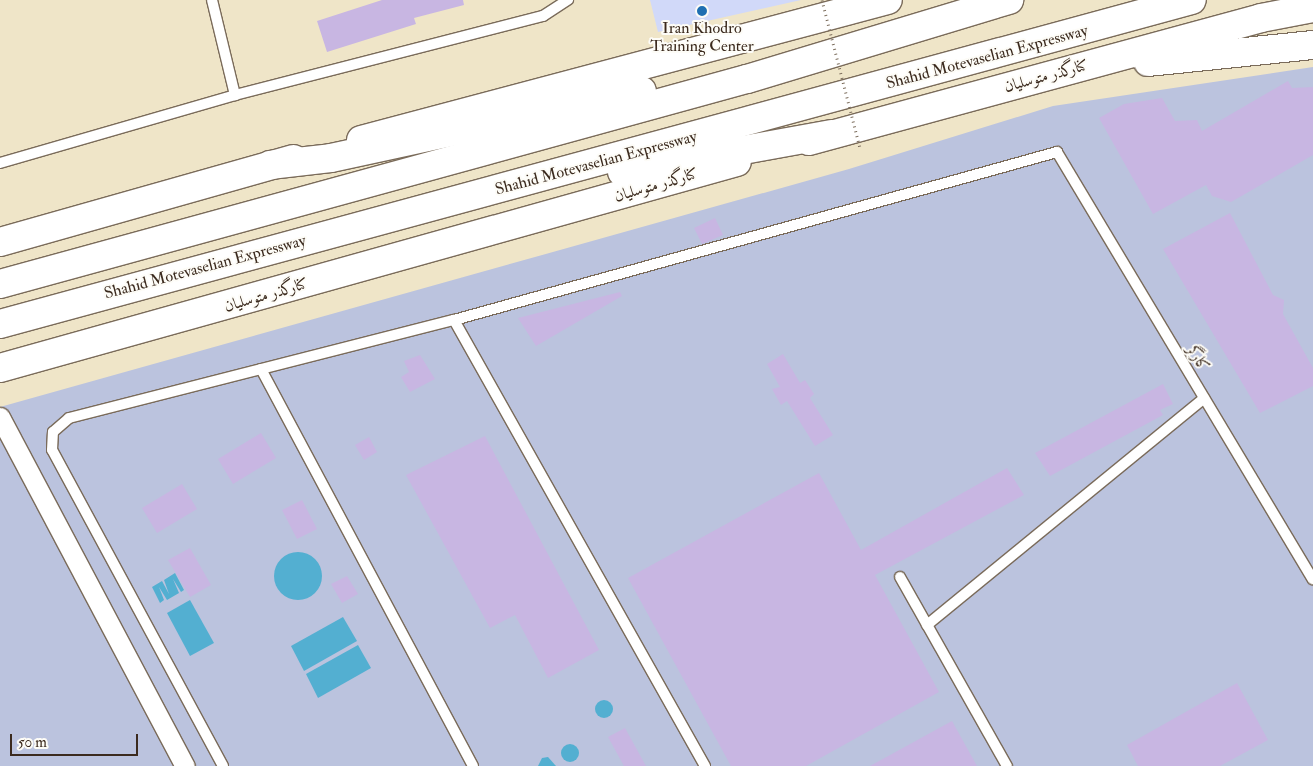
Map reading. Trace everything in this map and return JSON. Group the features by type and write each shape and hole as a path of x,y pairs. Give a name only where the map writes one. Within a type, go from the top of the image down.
{"main road":[{"path":"0,242 270,165 888,0"},
{"path":"0,284 747,79 1010,0"},
{"name":"Shahid Motevaselian Expressway","path":"0,324 1192,0"},
{"name":"کنارگذر متوسلیان","path":"0,368 832,134 1067,70 1313,8"},
{"path":"1067,70 1313,45"},
{"path":"270,165 331,158 626,93 747,79"},
{"path":"431,207 832,134"}],"street":[{"path":"0,417 185,766"}],"lane":[{"path":"212,0 236,95"},
{"path":"0,163 236,95 543,16 568,0"},
{"name":"کارگر","path":"454,320 1057,152 1313,579"},
{"path":"222,766 52,450 53,432 69,418 454,320 705,766"},
{"path":"261,369 473,766"},
{"path":"927,624 1204,398"},
{"path":"900,577 1007,766"}],"path":[{"path":"822,0 860,148"}],"shaded area":[{"name":"Iran Khodro Training Center","path":"650,0 801,0 658,32"},
{"path":"1313,67 1313,766 0,766 0,407 849,169 1053,106"}],"water":[{"path":"293,552 303,552 315,559 322,571 322,581 315,593 303,600 293,600 285,596 278,589 274,581 274,571 278,563 285,556"},
{"path":"175,573 184,590 181,592 173,579 179,593 167,600 159,587 164,600 160,603 152,587 162,581 169,594 164,580"},
{"path":"190,600 214,643 190,656 167,613"},
{"path":"343,617 357,641 304,671 291,646"},
{"path":"358,645 371,668 318,698 306,674"},
{"path":"600,700 608,700 613,705 611,716 600,718 595,713 595,705"},
{"path":"566,744 574,744 579,749 577,760 566,762 561,757 561,749"},
{"path":"548,757 556,766 538,766 542,758"}],"building":[{"path":"382,0 463,0 464,5 414,18 416,24 327,52 317,21"},
{"path":"1288,81 1292,88 1313,87 1313,155 1231,202 1212,196 1206,185 1153,214 1099,118 1124,104 1162,98 1175,121 1197,120 1202,131"},
{"path":"1230,213 1273,295 1284,300 1283,314 1313,368 1313,386 1260,413 1163,249"},
{"path":"715,218 723,235 702,244 694,228"},
{"path":"620,292 622,296 536,346 518,318"},
{"path":"783,354 800,383 805,380 814,394 810,398 833,435 815,446 787,401 781,405 772,389 780,387 767,364"},
{"path":"420,355 435,379 410,392 401,377 409,372 404,361"},
{"path":"1163,384 1173,404 1160,410 1163,415 1050,476 1035,453"},
{"path":"261,433 276,458 233,484 218,459"},
{"path":"485,436 599,650 548,678 515,615 490,628 406,475"},
{"path":"369,437 377,452 364,460 355,445"},
{"path":"1007,468 1024,495 875,575 939,692 806,766 731,766 628,578 819,473 861,550"},
{"path":"182,484 197,509 157,533 142,508"},
{"path":"302,500 317,529 297,539 282,510"},
{"path":"190,548 211,585 190,597 168,560"},
{"path":"347,576 358,594 342,603 331,584"},
{"path":"1237,683 1268,740 1220,766 1138,766 1127,745"},
{"path":"952,721 977,766 870,766"},
{"path":"625,728 646,766 624,766 608,737"}],"place":[{"name":"Iran Khodro Training Center","path":"702,11"}]}
